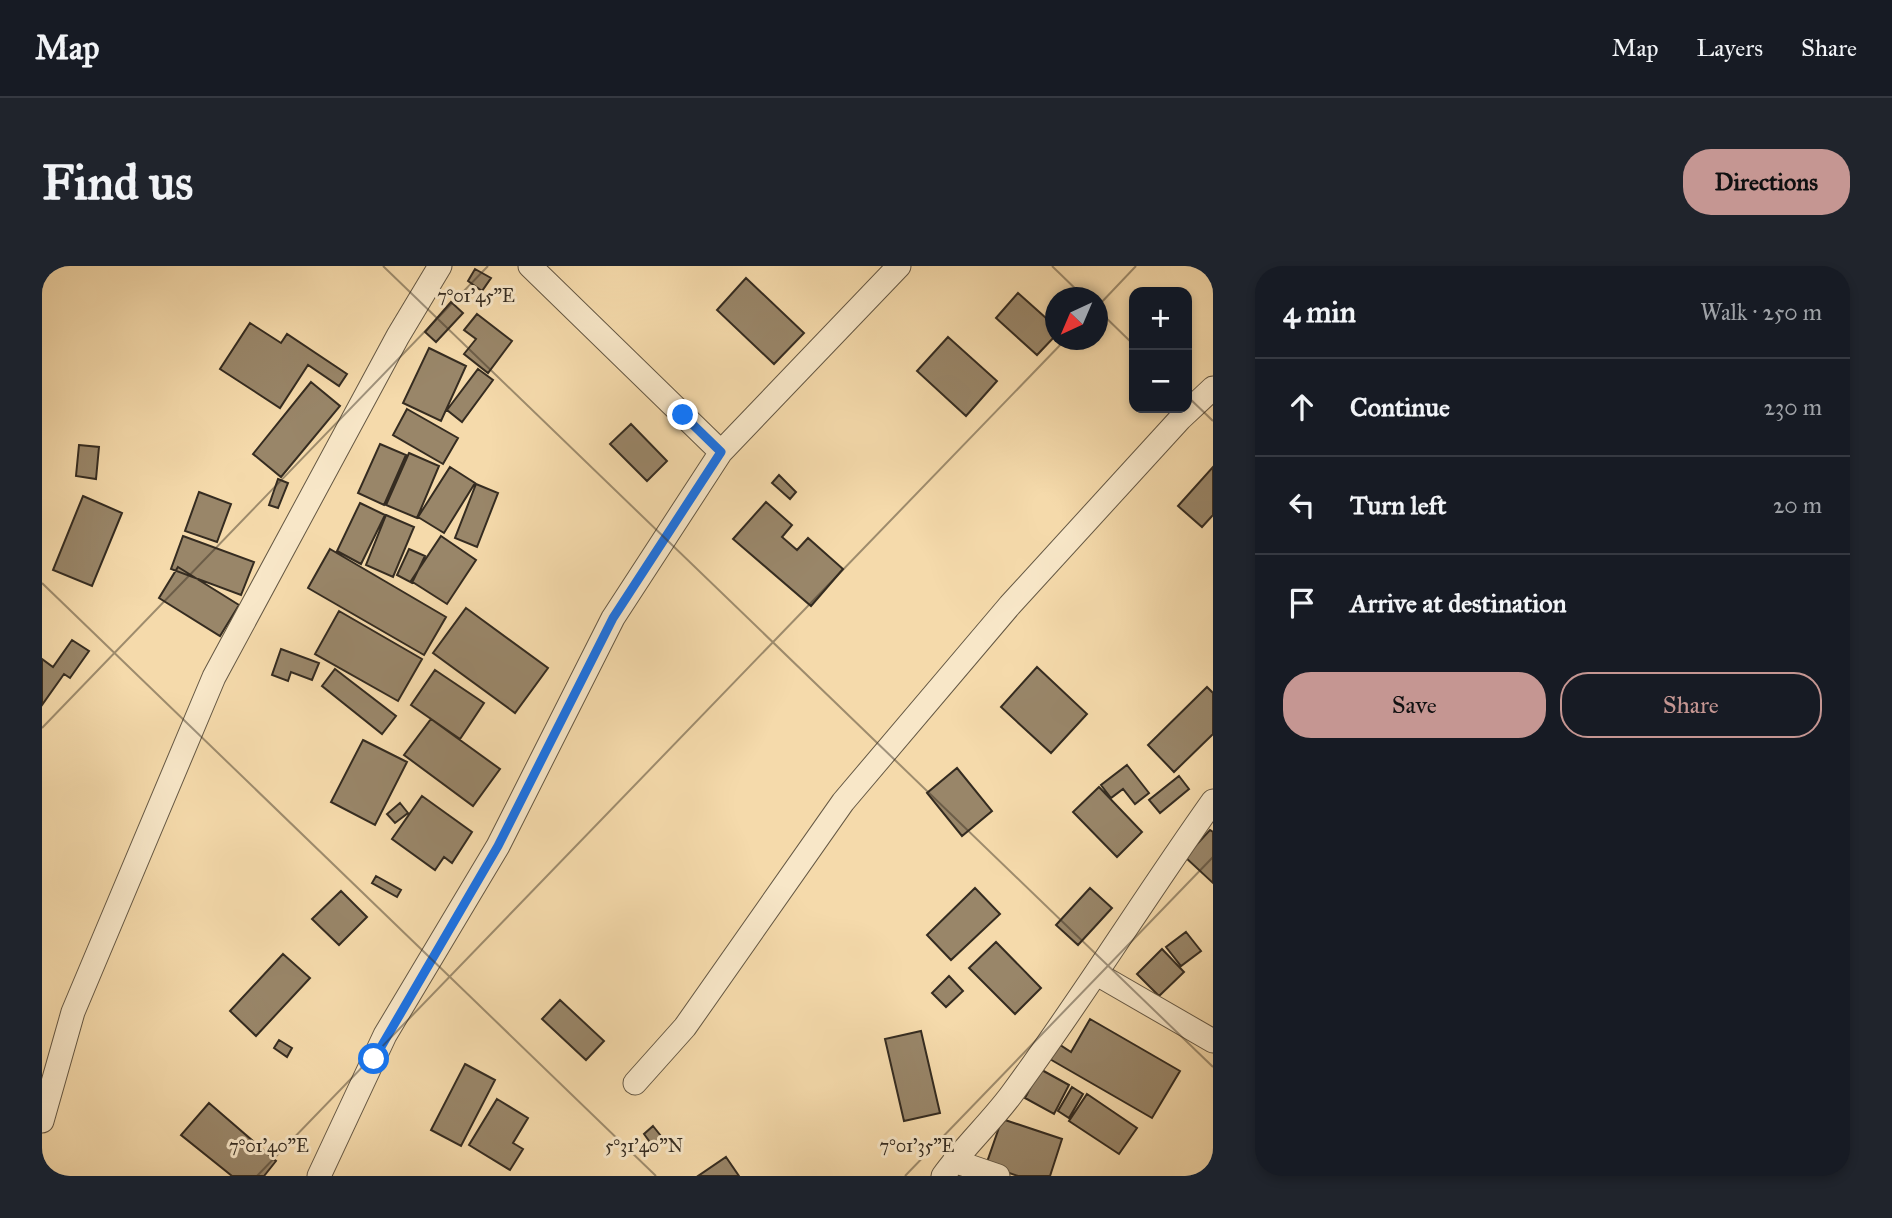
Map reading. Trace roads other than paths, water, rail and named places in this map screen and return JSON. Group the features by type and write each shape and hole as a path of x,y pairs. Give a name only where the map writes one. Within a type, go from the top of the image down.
{"street":[{"path":"42,1121 73,1012 214,677 398,336 440,266"},
{"path":"530,266 721,452"},
{"path":"319,1176 385,1035 498,846 613,618 721,452 899,266"},
{"path":"635,1083 685,1027 843,802 1010,605 1180,419 1213,388"},
{"path":"949,1168 1009,1098 1097,974 1213,801"},
{"path":"1097,974 1213,1041"},
{"path":"949,1168 998,1176"}]}
